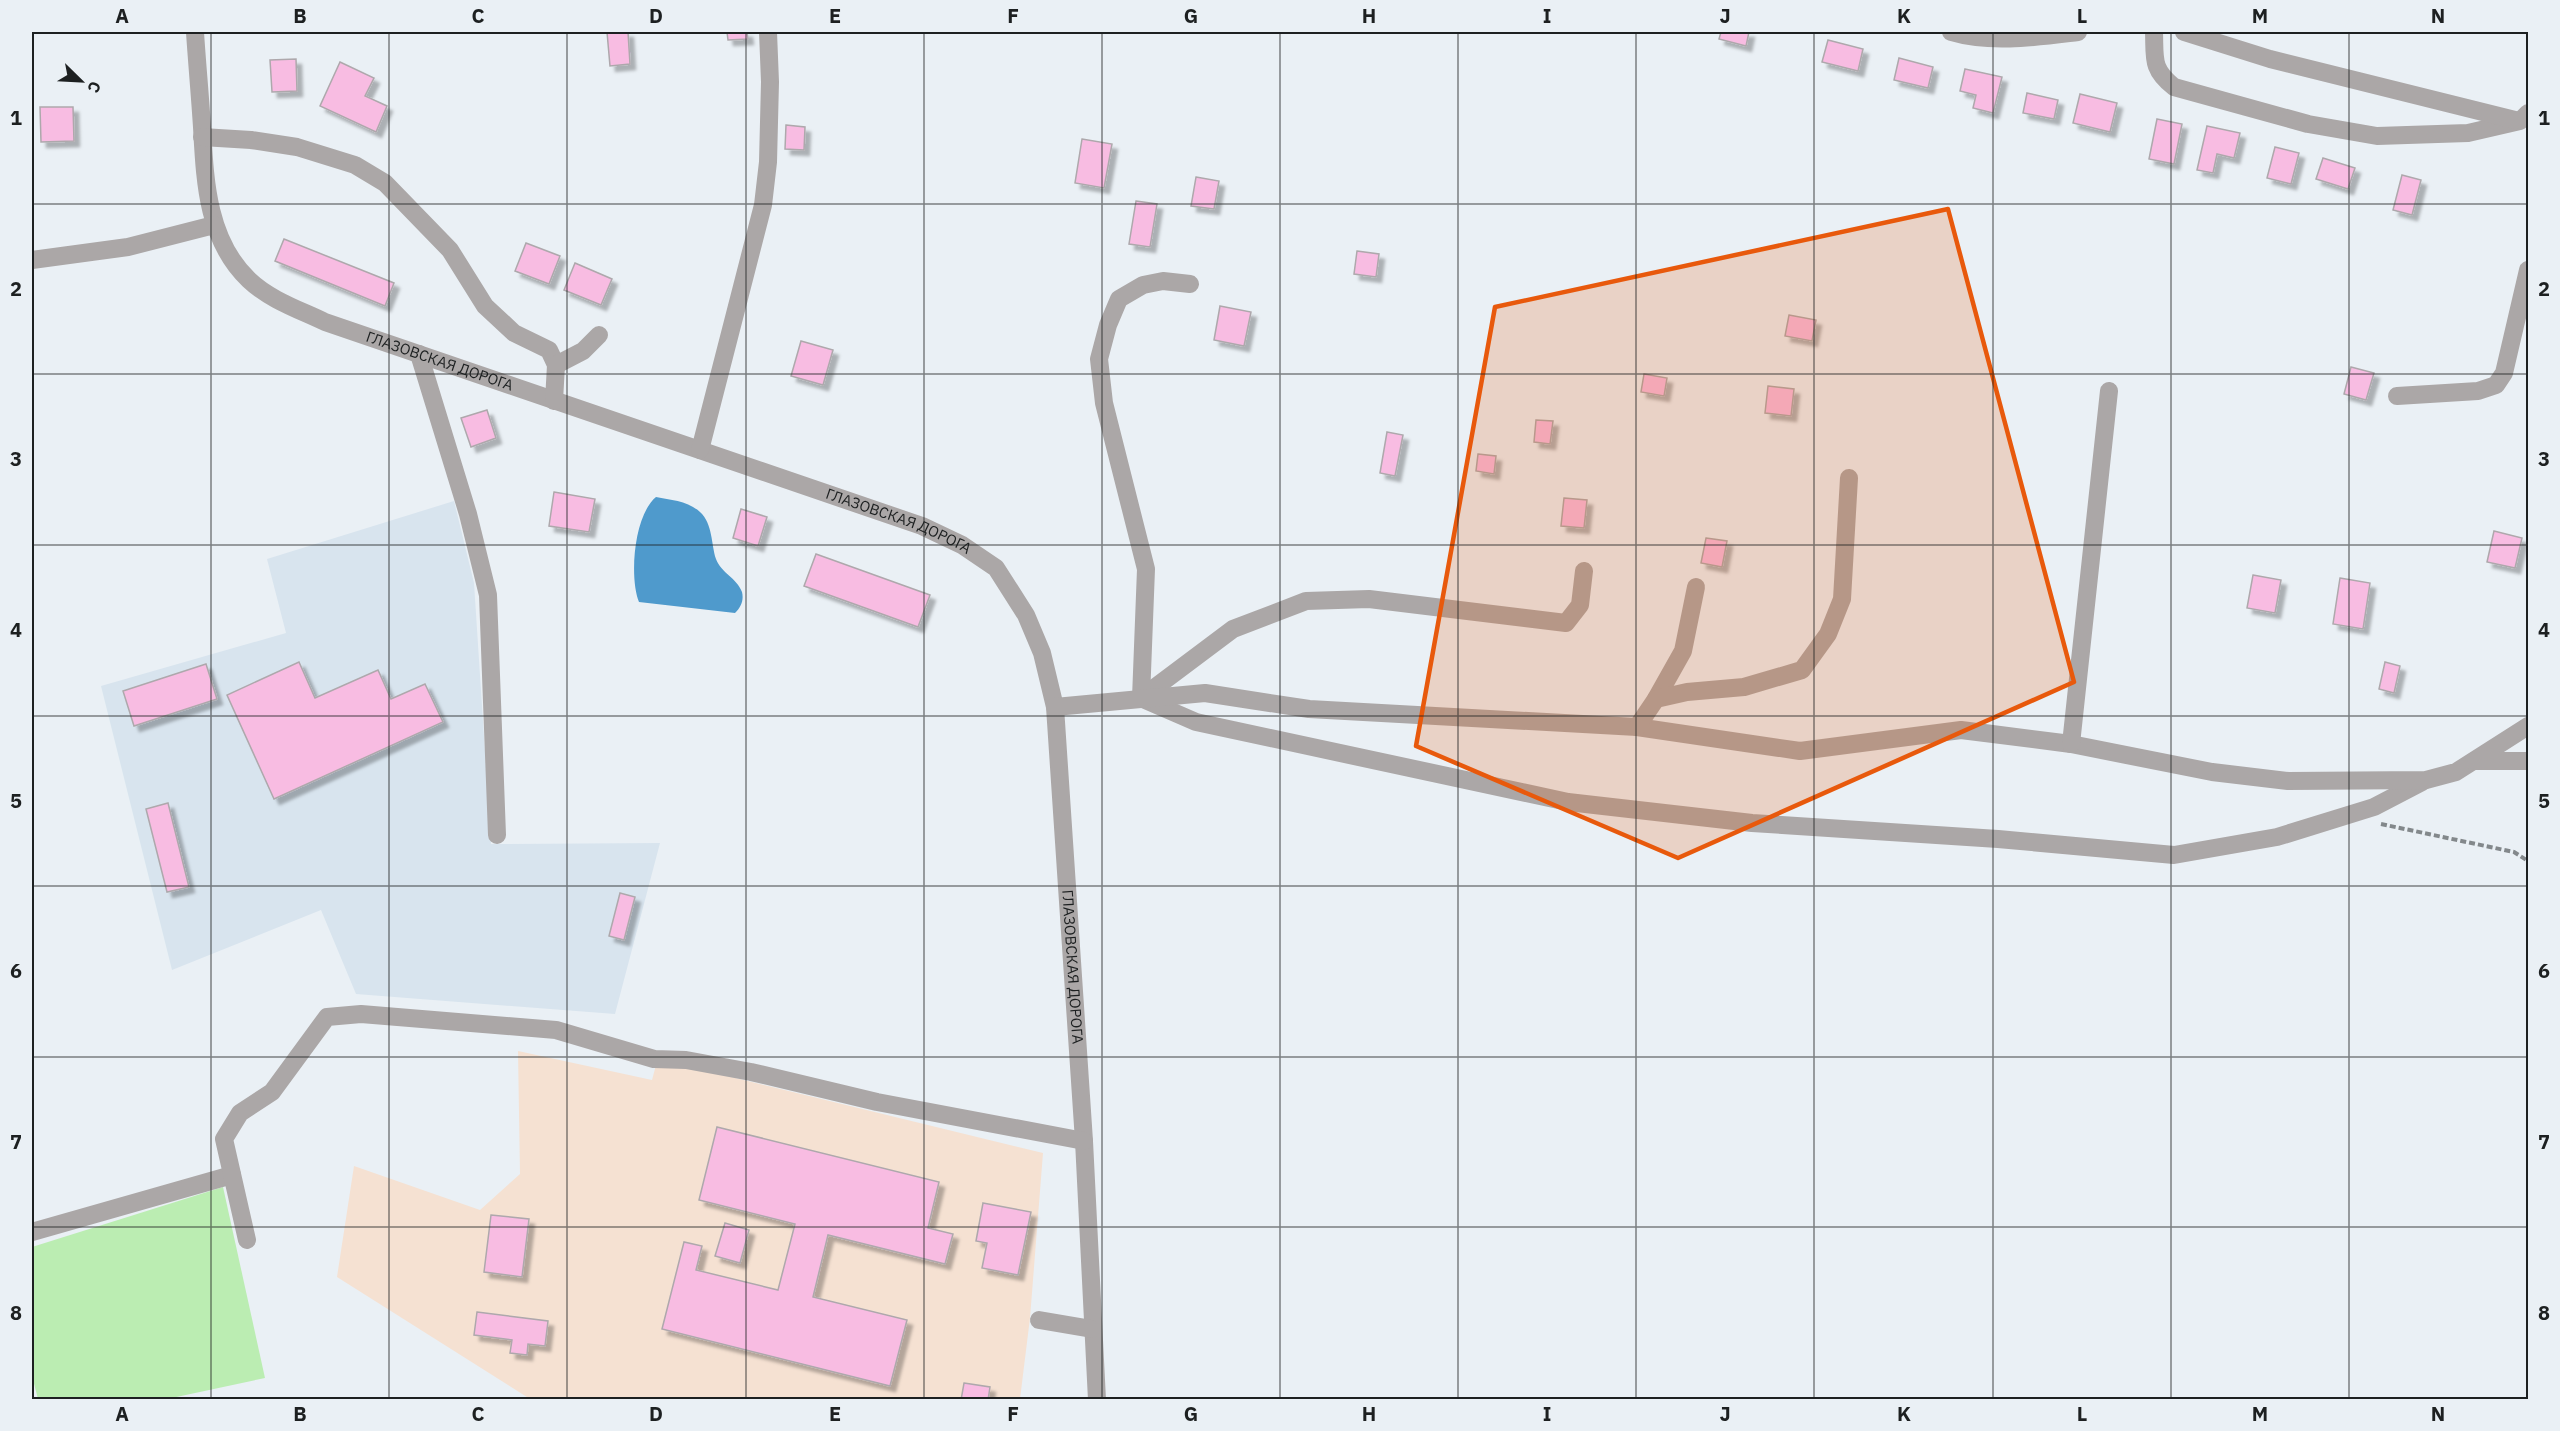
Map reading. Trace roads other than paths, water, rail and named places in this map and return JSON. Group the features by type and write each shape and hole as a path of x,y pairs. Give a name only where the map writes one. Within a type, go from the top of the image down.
{"street":[{"name":"ГЛАЗОВСКАЯ ДОРОГА","path":"195,32 206,191 214,225 236,265 249,281 270,296 325,322 922,526 962,545 996,568 1026,615 1042,653 1055,707 1084,1141 1097,1400"},
{"path":"700,450 764,205 768,162 770,82 768,32"},
{"path":"1951,32 1968,37 2028,38 2078,32"},
{"path":"2154,32 2155,65 2161,77 2174,87 2308,124 2377,136 2468,133 2526,120"},
{"path":"2184,32 2270,58 2526,120"},
{"path":"202,137 251,140 297,147 355,165 385,183 450,250 485,306 514,333 549,350 556,365 554,400"},
{"path":"32,261 128,247 214,225"},
{"path":"2397,396 2478,391 2496,385 2504,373 2529,270"},
{"path":"1141,698 1146,569 1104,404 1099,359 1108,325 1119,299 1143,285 1163,281 1190,284"},
{"path":"556,365 583,351 598,335"},
{"path":"419,354 468,514 488,596 497,835"},
{"path":"2071,744 2109,391"},
{"path":"1656,699 1687,692 1744,687 1802,670 1828,634 1842,599 1849,478"},
{"path":"1141,698 1233,628 1306,601 1369,599 1566,622 1580,605 1584,571"},
{"path":"1637,727 1683,651 1696,587"},
{"path":"1055,707 1205,693 1309,709 1637,727 1800,751 1961,730 2071,744 2212,772 2288,781 2426,780"},
{"path":"1141,698 1196,722 1568,802 1752,823 1998,839 2174,855 2277,837 2374,807 2426,780 2456,772 2529,726"},
{"path":"2474,761 2529,761"},
{"path":"247,1240 224,1139 240,1113 272,1092 327,1017 361,1014 556,1030 654,1059 686,1060 751,1072 877,1102 1084,1141"},
{"path":"32,1232 232,1175"},
{"path":"1039,1320 1092,1329"}],"water":[{"path":"656,497 690,505 704,517 718,564 737,583 742,592 742,603 735,613 639,602 634,578 638,532 643,517"}]}
